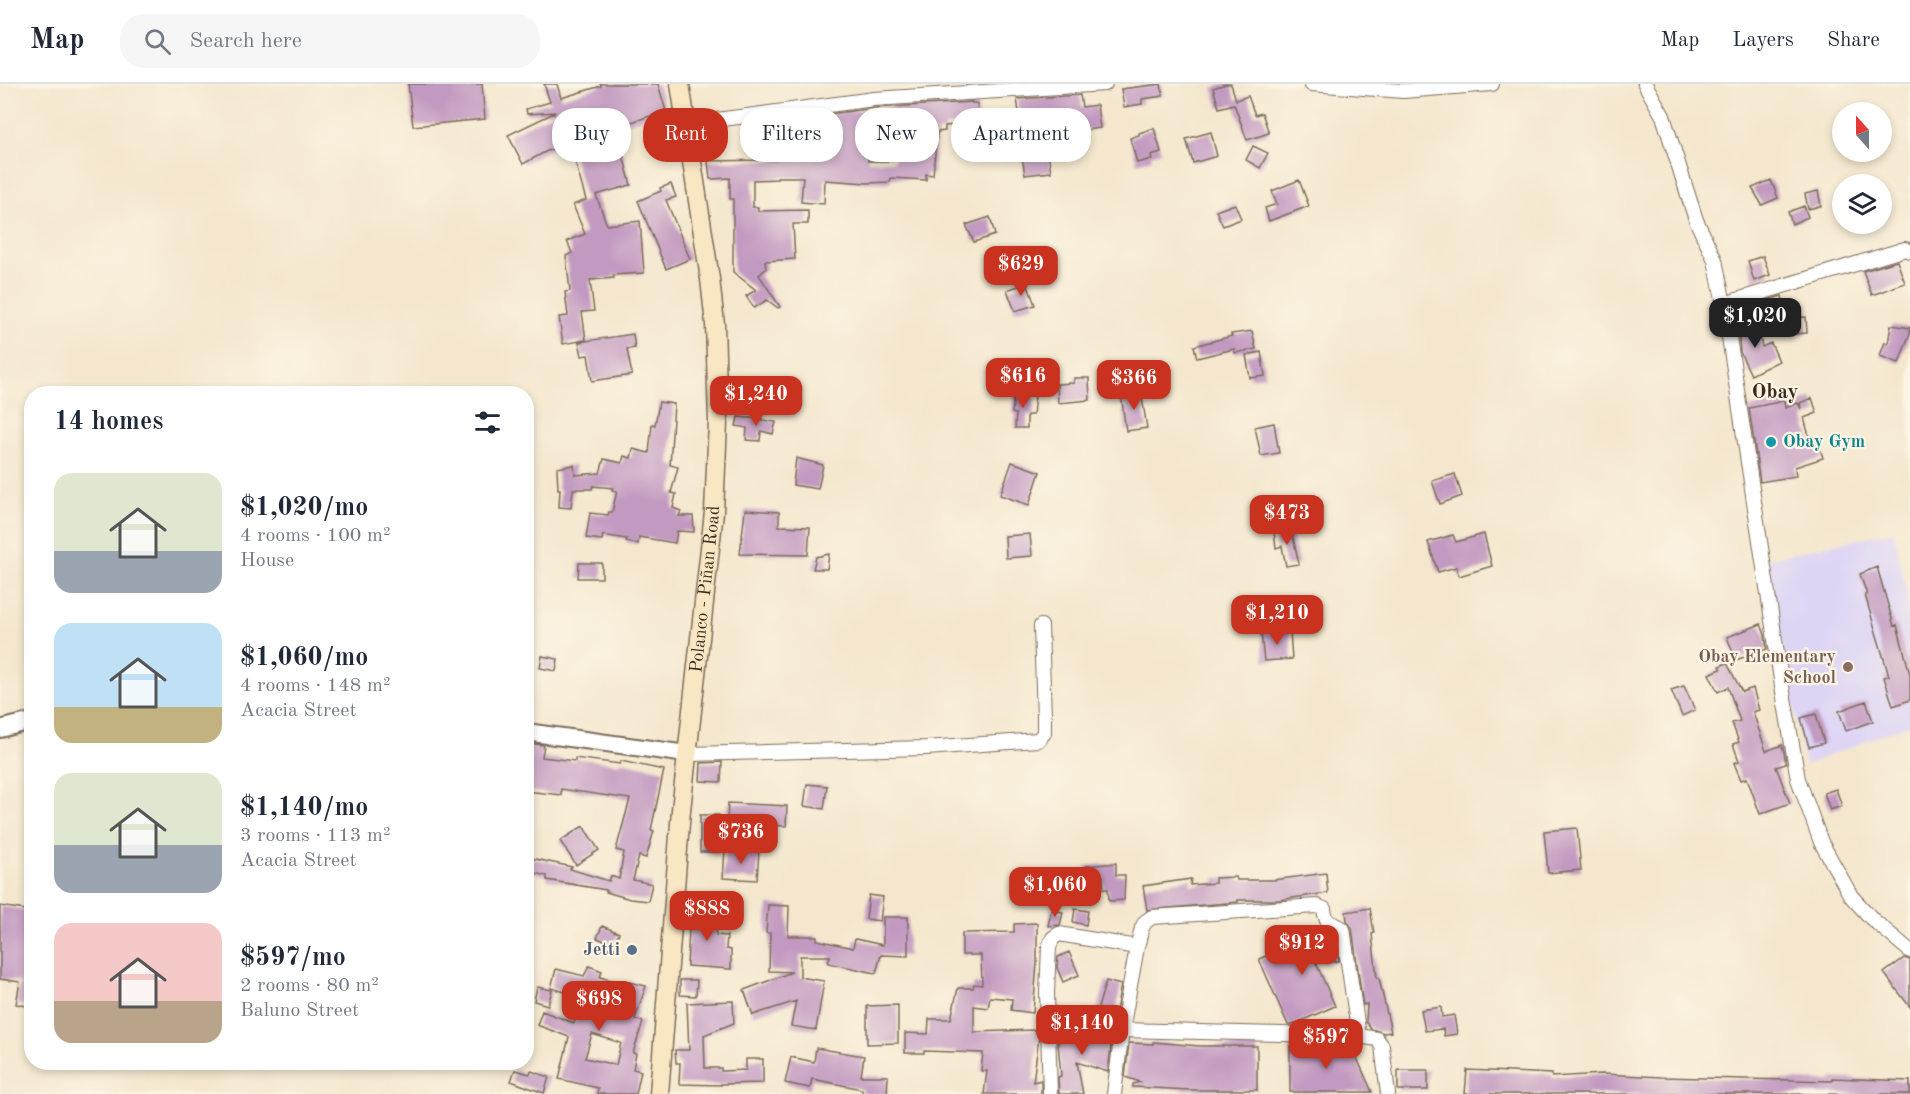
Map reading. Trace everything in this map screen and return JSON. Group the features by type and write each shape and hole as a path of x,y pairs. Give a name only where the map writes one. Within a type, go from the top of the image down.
{"main road":[{"name":"Polanco - Piñan Road","path":"680,84 684,108"},
{"name":"Polanco - Piñan Road","path":"659,1094 680,821 714,512 718,422 715,324 692,162"}],"street":[{"path":"728,118 874,99 1105,84"},
{"path":"1311,84 1403,91 1492,84"},
{"path":"1645,84 1663,116 1696,220 1715,260 1724,304 1798,779 1821,842 1851,896 1872,919 1910,951"},
{"path":"1724,304 1905,249 1910,251"},
{"path":"534,733 687,754 926,748 1038,740 1044,733 1041,626"},
{"path":"0,729 24,724"},
{"path":"1114,1094 1122,1030 1137,947 1142,928 1152,917 1317,906 1324,909 1325,918 1343,929 1359,1036"},
{"path":"1050,1094 1047,993 1049,946 1053,938 1059,934 1137,947"},
{"path":"1122,1030 1359,1036 1377,1039 1382,1046 1388,1094"}],"shaded area":[{"name":"Obay Elementary School","path":"1894,531 1910,609 1910,724 1805,765 1766,559"}],"building":[{"path":"408,84 482,84 485,119 413,126"},
{"path":"544,84 557,84 561,98 601,86 600,84 658,84 665,108 643,108 643,118 631,122 631,108 552,108 552,112 527,114 526,109 550,102"},
{"path":"1161,84 1163,96 1142,99 1142,104 1124,107 1121,89"},
{"path":"1231,84 1236,100 1248,96 1255,115 1262,113 1269,133 1247,140 1234,104 1219,108 1213,88"},
{"path":"1080,95 1082,107 1097,105 1100,128 1091,129 1091,108 1018,108 1017,99"},
{"path":"977,103 978,108 951,108 951,125 945,126 945,131 939,132 939,108 875,108"},
{"path":"855,111 855,162 934,162 933,175 926,174 926,180 891,178 890,182 825,180 824,204 801,202 803,177 753,180 753,207 758,207 758,211 808,210 808,224 793,224 795,259 765,261 766,269 759,275 780,307 778,308 767,300 754,308 746,296 756,290 733,272 733,199 730,199 730,178 710,179 708,162 843,162 843,112"},
{"path":"552,114 552,149 523,164 508,135"},
{"path":"1154,128 1161,152 1151,155 1152,159 1137,163 1130,138"},
{"path":"1211,132 1217,156 1193,163 1186,139"},
{"path":"1253,146 1268,153 1260,168 1246,160"},
{"path":"575,162 625,162 631,185 596,195 607,225 640,221 644,273 613,275 614,278 590,280 594,311 582,312 586,340 563,344 559,317 568,316 565,292 570,291 566,256 572,253 567,241 585,234 573,205 586,200"},
{"path":"1023,162 1049,162 1051,172 1025,175"},
{"path":"1299,180 1309,206 1269,221 1265,208 1277,204 1272,191"},
{"path":"1771,180 1778,198 1762,205 1752,188"},
{"path":"671,184 676,197 666,200 690,259 666,269 638,201"},
{"path":"1818,191 1821,206 1808,209 1805,194"},
{"path":"1235,204 1241,219 1223,226 1216,211"},
{"path":"1804,206 1808,217 1792,224 1788,212"},
{"path":"990,217 995,235 974,242 966,225"},
{"path":"1763,256 1770,275 1754,281 1748,261"},
{"path":"1897,261 1905,283 1872,295 1863,271"},
{"path":"1027,283 1035,305 1015,311 1007,290"},
{"path":"1782,296 1785,310 1764,318 1764,301"},
{"path":"1806,317 1807,333 1793,334 1791,318"},
{"path":"1758,322 1762,347 1771,343 1779,361 1751,375 1740,352 1738,326"},
{"path":"1891,325 1910,328 1899,363 1880,356 1885,342 1888,344"},
{"path":"1252,331 1256,349 1235,353 1234,349 1197,358 1194,346 1232,336 1231,334"},
{"path":"633,334 635,348 627,349 632,375 592,381 588,355 582,356 579,342"},
{"path":"1261,352 1265,376 1250,378 1246,355"},
{"path":"1074,378 1089,378 1090,400 1058,403 1057,384 1074,383"},
{"path":"1141,391 1147,428 1126,431 1121,394"},
{"path":"1014,394 1035,396 1033,415 1027,415 1027,428 1015,428 1016,414 1012,413"},
{"name":"Obay Gym","path":"1812,398 1817,413 1804,418 1811,443 1818,441 1823,458 1795,467 1796,476 1760,482 1749,408 1784,401 1785,408 1798,403 1801,409 1800,403"},
{"path":"659,402 674,404 670,465 678,467 671,493 676,494 673,508 681,511 679,516 693,516 694,532 677,531 675,543 639,537 638,544 626,542 627,539 603,535 602,540 586,538 590,513 608,515 612,512 617,491 612,490 613,488 593,486 592,489 573,489 571,508 559,507 560,489 558,489 557,468 574,465 575,475 600,473 604,459 622,463 624,456 631,458 633,449 649,453 652,424 655,425"},
{"path":"738,417 776,422 773,434 761,431 760,441 746,440 747,428 736,426"},
{"path":"1274,423 1279,453 1261,456 1255,427"},
{"path":"796,458 823,465 818,489 793,485"},
{"path":"1012,462 1040,472 1029,505 1000,495"},
{"path":"1455,474 1462,496 1440,504 1432,481"},
{"path":"745,510 779,512 779,526 810,527 808,555 740,554"},
{"path":"1291,528 1299,564 1286,566 1282,546 1276,548 1274,532"},
{"path":"1030,534 1032,556 1006,558 1005,536"},
{"path":"1484,534 1492,566 1459,576 1456,567 1438,572 1428,542 1453,535 1456,542"},
{"path":"829,554 827,569 813,569 816,557"},
{"path":"579,563 602,563 602,578 578,578"},
{"path":"1877,567 1894,626 1897,625 1910,674 1910,700 1893,706 1884,677 1889,676 1860,574"},
{"path":"1761,624 1767,649 1736,660 1727,637"},
{"path":"1290,631 1292,659 1264,661 1261,633"},
{"path":"542,656 558,659 556,671 540,668"},
{"path":"1727,663 1742,692 1753,688 1759,710 1753,712 1766,751 1782,745 1784,752 1786,764 1776,767 1790,803 1760,814 1747,778 1741,780 1734,763 1739,761 1733,744 1739,742 1732,723 1740,721 1728,687 1718,692 1709,674 1721,669 1720,666"},
{"path":"1684,686 1695,710 1682,716 1671,690"},
{"path":"1866,701 1873,721 1846,731 1839,711"},
{"path":"1816,714 1824,743 1809,747 1801,718"},
{"path":"534,744 544,745 542,757 575,761 575,758 620,764 621,761 664,770 651,830 654,831 646,858 639,856 633,880 652,884 648,901 630,899 606,892 606,890 547,880 547,876 534,873 534,859 572,867 570,869 609,881 611,876 619,879 624,852 616,850 630,799 561,789 561,795 534,792"},
{"path":"722,762 721,782 700,781 701,763"},
{"path":"807,784 827,786 824,809 804,806"},
{"path":"1836,789 1842,806 1830,810 1824,793"},
{"path":"728,803 787,806 786,826 727,823"},
{"path":"700,815 719,815 719,852 700,852"},
{"path":"583,826 599,850 576,865 560,841"},
{"path":"1577,828 1581,870 1548,873 1544,831"},
{"path":"725,850 759,851 757,880 723,878"},
{"path":"1116,863 1116,875 1125,875 1124,900 1109,901 1108,889 1104,889 1103,876 1087,878 1086,866"},
{"path":"1326,873 1328,893 1278,900 1238,900 1238,902 1147,910 1143,886 1191,879 1190,885 1215,883 1215,878 1273,880"},
{"path":"869,895 883,897 880,921 866,919"},
{"path":"768,905 789,906 788,936 817,936 817,940 853,948 855,939 883,945 883,917 908,917 908,956 881,955 876,973 828,963 830,956 800,956 800,977 824,981 816,1030 791,1026 796,1001 753,1015 744,990 792,972 769,971 770,933 766,933"},
{"path":"0,906 24,910 24,1006 16,1004 20,982 0,979"},
{"path":"1370,908 1377,978 1379,978 1391,1032 1384,1033 1371,1029 1366,1022 1367,1004 1363,1005 1352,928 1347,921 1346,912"},
{"path":"1075,909 1088,911 1086,925 1073,922"},
{"path":"690,910 717,911 716,935 727,936 726,949 731,950 731,969 687,966"},
{"path":"1051,910 1063,912 1060,925 1048,926"},
{"path":"1037,923 1033,1013 1011,1010 1012,999 990,997 988,1008 974,1006 974,1032 1036,1030 1039,1037 1033,1082 1041,1080 1041,1094 984,1094 987,1071 981,1071 983,1053 924,1051 924,1053 905,1053 905,1033 928,1034 929,1019 951,1019 958,988 973,988 974,984 982,985 981,955 962,955 962,933 1014,932 1014,924"},
{"path":"602,926 619,933 613,944 597,938"},
{"path":"1315,930 1325,930 1335,934 1339,961 1316,963 1335,1006 1288,1025 1259,959 1315,935"},
{"path":"1069,952 1079,975 1063,982 1057,968 1058,957"},
{"path":"1904,958 1910,960 1910,1007 1884,973"},
{"path":"589,966 602,971 600,977 628,985 629,982 646,986 635,1019 643,1022 633,1053 636,1054 633,1069 641,1071 636,1094 597,1094 598,1088 559,1079 569,1037 537,1025 542,1011 574,1023 582,997 551,988 556,969 584,976","holes":["592,1034 621,1043 616,1065 585,1058"]},
{"path":"680,980 697,980 696,996 680,995"},
{"path":"1106,981 1121,985 1115,1016 1097,1011"},
{"path":"537,987 552,990 548,1005 534,1001"},
{"path":"733,1001 734,1023 704,1035 705,1068 721,1068 721,1071 746,1070 746,1059 763,1059 763,1083 679,1084 680,1063 676,1063 675,1050 689,1050 687,1003"},
{"path":"898,1005 898,1043 867,1044 867,1006"},
{"path":"1441,1007 1442,1017 1454,1015 1457,1034 1444,1036 1443,1029 1425,1031 1421,1010"},
{"path":"1113,1029 1108,1072 1077,1062 1083,1094 1059,1094 1058,1077 1061,1076 1057,1032"},
{"path":"1153,1042 1199,1046 1257,1046 1257,1090 1133,1087 1133,1084 1140,1082 1125,1077 1129,1043 1153,1044"},
{"path":"1290,1046 1329,1048 1329,1046 1348,1046 1348,1049 1353,1049 1372,1092 1290,1092"},
{"path":"816,1048 864,1056 861,1076 888,1076 887,1094 862,1094 862,1089 812,1079 810,1088 785,1083 791,1057 814,1062"},
{"path":"515,1070 530,1074 531,1071 549,1077 544,1093 511,1081"},
{"path":"1398,1070 1428,1070 1428,1090 1398,1090"},
{"path":"1467,1070 1552,1074 1552,1077 1602,1074 1910,1081 1910,1094 1465,1094"}],"place":[{"name":"Obay Gym","path":"1771,442"},
{"name":"Obay Elementary School","path":"1848,667"},
{"name":"Jetti","path":"632,950"}],"district":[{"name":"Obay","path":"1775,392"}]}
